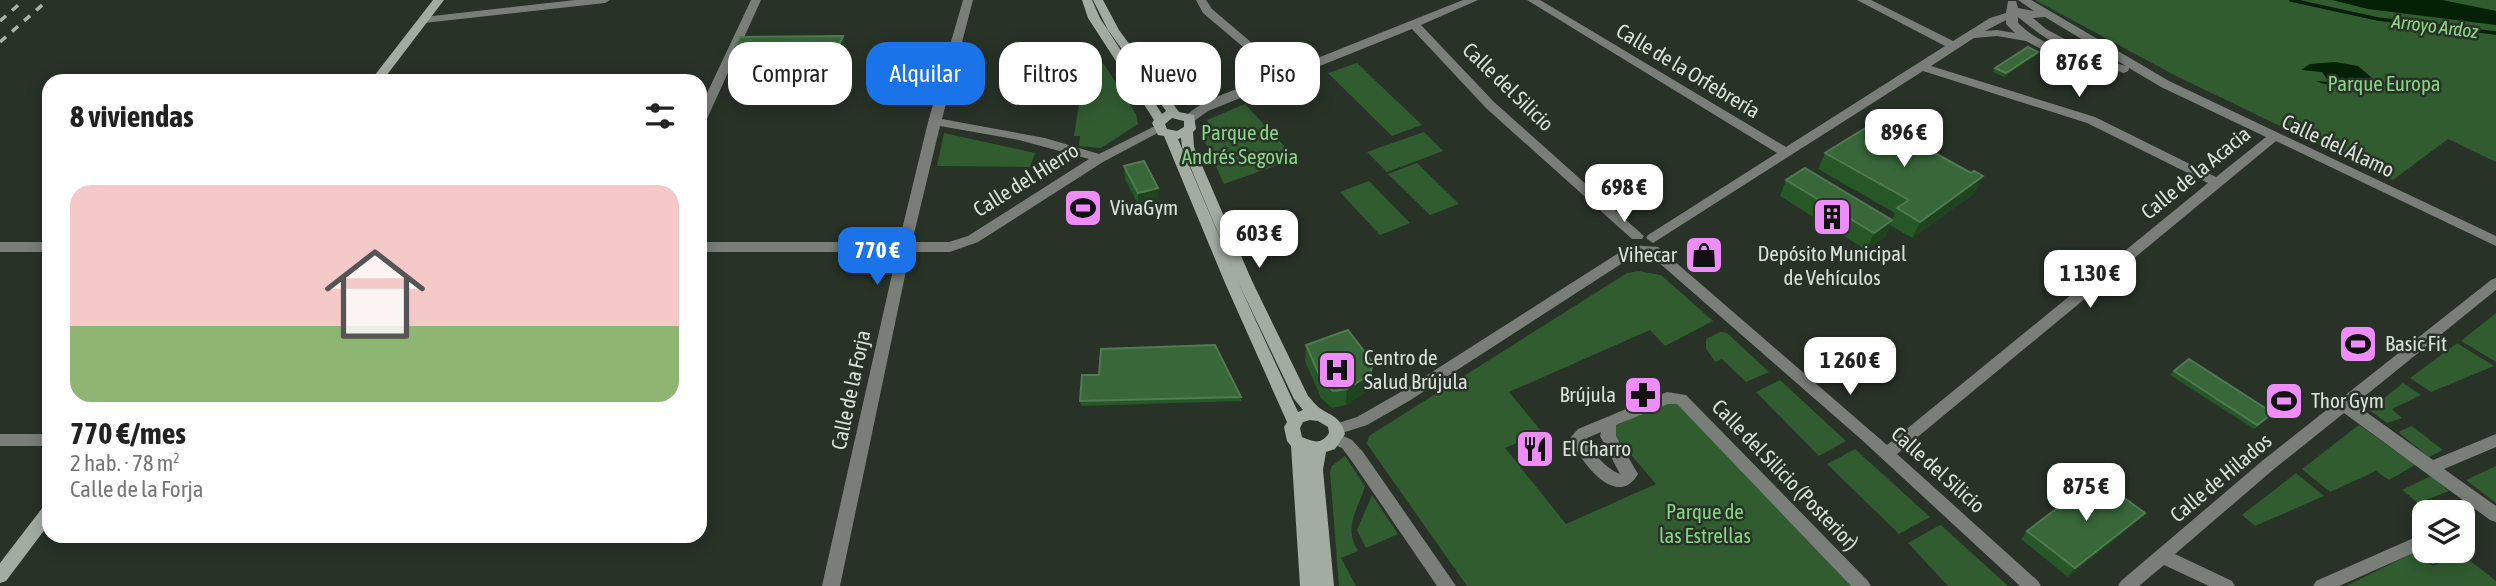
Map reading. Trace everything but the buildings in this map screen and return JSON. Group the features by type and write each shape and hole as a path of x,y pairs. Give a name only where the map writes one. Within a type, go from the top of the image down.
{"street":[{"path":"382,74 439,0"},
{"path":"424,20 563,2 605,0"},
{"path":"707,106 756,0"},
{"name":"Calle de la Forja","path":"831,586 903,249 968,0"},
{"path":"1087,0 1094,18 1163,128 1295,422 1292,432 1299,444 1309,586"},
{"path":"1098,0 1114,30 1174,114 1188,125"},
{"path":"1201,0 1207,11 1244,42"},
{"path":"1320,61 1457,2 1473,0"},
{"name":"Calle de la Orfebrería","path":"1532,0 1787,153"},
{"path":"1862,0 1954,46"},
{"path":"1325,586 1315,470 1319,449 1336,434 1404,397 1637,242 1653,244 1787,153 2014,6"},
{"path":"2014,6 2012,24 2030,39"},
{"name":"Calle del Álamo","path":"2014,6 2054,20 2165,85"},
{"name":"Calle del Álamo","path":"2014,6 2055,38 2165,85 2496,241"},
{"path":"2054,20 2062,32 2055,38"},
{"name":"Calle del Silicio","path":"1413,23 1490,104 1637,242"},
{"name":"Calle del Álamo","path":"1970,36 1988,33 2010,35 2105,61"},
{"name":"Calle del Álamo","path":"2030,39 2055,38"},
{"path":"1920,66 2091,120 2216,182"},
{"path":"1163,128 1188,125 1204,108 1235,96"},
{"path":"1163,128 1174,114"},
{"path":"934,122 1037,142 1099,159"},
{"path":"1188,125 1188,147 1245,281 1302,399 1315,414"},
{"name":"Calle del Hierro","path":"707,247 940,249 960,245 1099,159 1163,128"},
{"name":"Calle de la Acacia","path":"1886,454 2273,137"},
{"name":"Calle del Silicio","path":"1653,244 2032,586"},
{"path":"0,247 42,247"},
{"name":"Calle de Hilados","path":"2127,586 2496,283"},
{"name":"Calle del Silicio (Posterior)","path":"1609,423 1676,397 1686,401 1862,586"},
{"path":"2345,405 2496,515"},
{"path":"1295,422 1315,414 1328,417 1336,434 1357,456 1447,586"},
{"path":"0,440 42,440"},
{"path":"2432,467 2496,440"},
{"path":"1299,444 1319,449"},
{"path":"0,576 42,521"},
{"path":"2322,586 2412,550"},
{"path":"2162,556 2226,586"}],"green space":[{"name":"Parque Europa","path":"2035,0 2496,0 2496,162 2448,139 2393,180 2176,76"},
{"path":"1357,63 1422,125 1392,136 1328,73"},
{"path":"1102,64 1116,83 1116,105 1130,105 1138,124 1101,148 1079,146 1080,136 1074,136 1079,105 1102,105"},
{"name":"Parque de Andrés Segovia","path":"1246,105 1286,148 1288,155 1278,165 1224,184 1202,136 1209,126 1207,120"},
{"path":"1424,132 1443,151 1387,172 1367,152"},
{"path":"944,133 1035,153 1030,167 937,166"},
{"path":"1417,163 1459,204 1430,215 1388,174"},
{"path":"1369,181 1410,223 1380,235 1340,192"},
{"name":"Parque de las Estrellas","path":"1638,271 1661,275 1713,321 1665,346 1650,330 1509,392 1542,432 1505,448 1566,524 1656,484 1615,436 1613,427 1669,401 1676,402 1851,586 1467,586 1367,444 1369,436 1627,273"},
{"path":"2496,313 2496,362 2461,341"},
{"path":"1720,332 1727,333 1769,372 1746,382 1722,359 1715,362 1706,348 1706,339"},
{"path":"2457,343 2494,366 2431,392 2410,378"},
{"path":"1780,380 1846,441 1819,456 1756,392"},
{"path":"2403,383 2421,395 2392,409 2402,418 2387,423 2369,410"},
{"path":"2359,425 2415,465 2389,480 2376,471 2330,492 2302,469"},
{"path":"2412,426 2443,450 2429,457 2398,432"},
{"path":"1855,449 1930,517 1899,534 1827,464"},
{"path":"1345,456 1365,486 1352,526 1358,551 1341,558 1356,586 1339,586 1330,472 1332,466"},
{"path":"2496,466 2496,503 2466,480"},
{"path":"2296,473 2324,496 2255,526 2242,515"},
{"path":"2431,476 2449,491 2426,500 2414,500 2402,490"},
{"path":"1372,495 1398,534 1366,548 1357,530"},
{"path":"1941,525 2008,586 1948,586 1908,543"},
{"path":"2412,553 2412,563 2429,563 2433,566 2439,563 2473,563 2496,581 2496,586 2346,586"}],"shaded area":[{"path":"2332,0 2442,0 2496,11 2496,25 2368,9"},
{"path":"2335,62 2358,66 2371,77 2359,85 2337,86 2316,81 2329,82 2322,72 2301,70 2310,64"}],"waterway":[{"name":"Arroyo Ardoz","path":"2291,0 2378,19 2496,33"}],"railway":[{"path":"0,21 24,0"},
{"path":"0,42 48,0"}],"place":[{"name":"VivaGym","path":"1083,208"},
{"name":"Depósito Municipal de Vehículos","path":"1832,217"},
{"name":"Vihecar","path":"1704,255"},
{"name":"Basic Fit","path":"2358,344"},
{"name":"Centro de Salud Brújula","path":"1337,370"},
{"name":"Brújula","path":"1643,395"},
{"name":"Thor Gym","path":"2284,401"},
{"name":"El Charro","path":"1535,449"}]}
